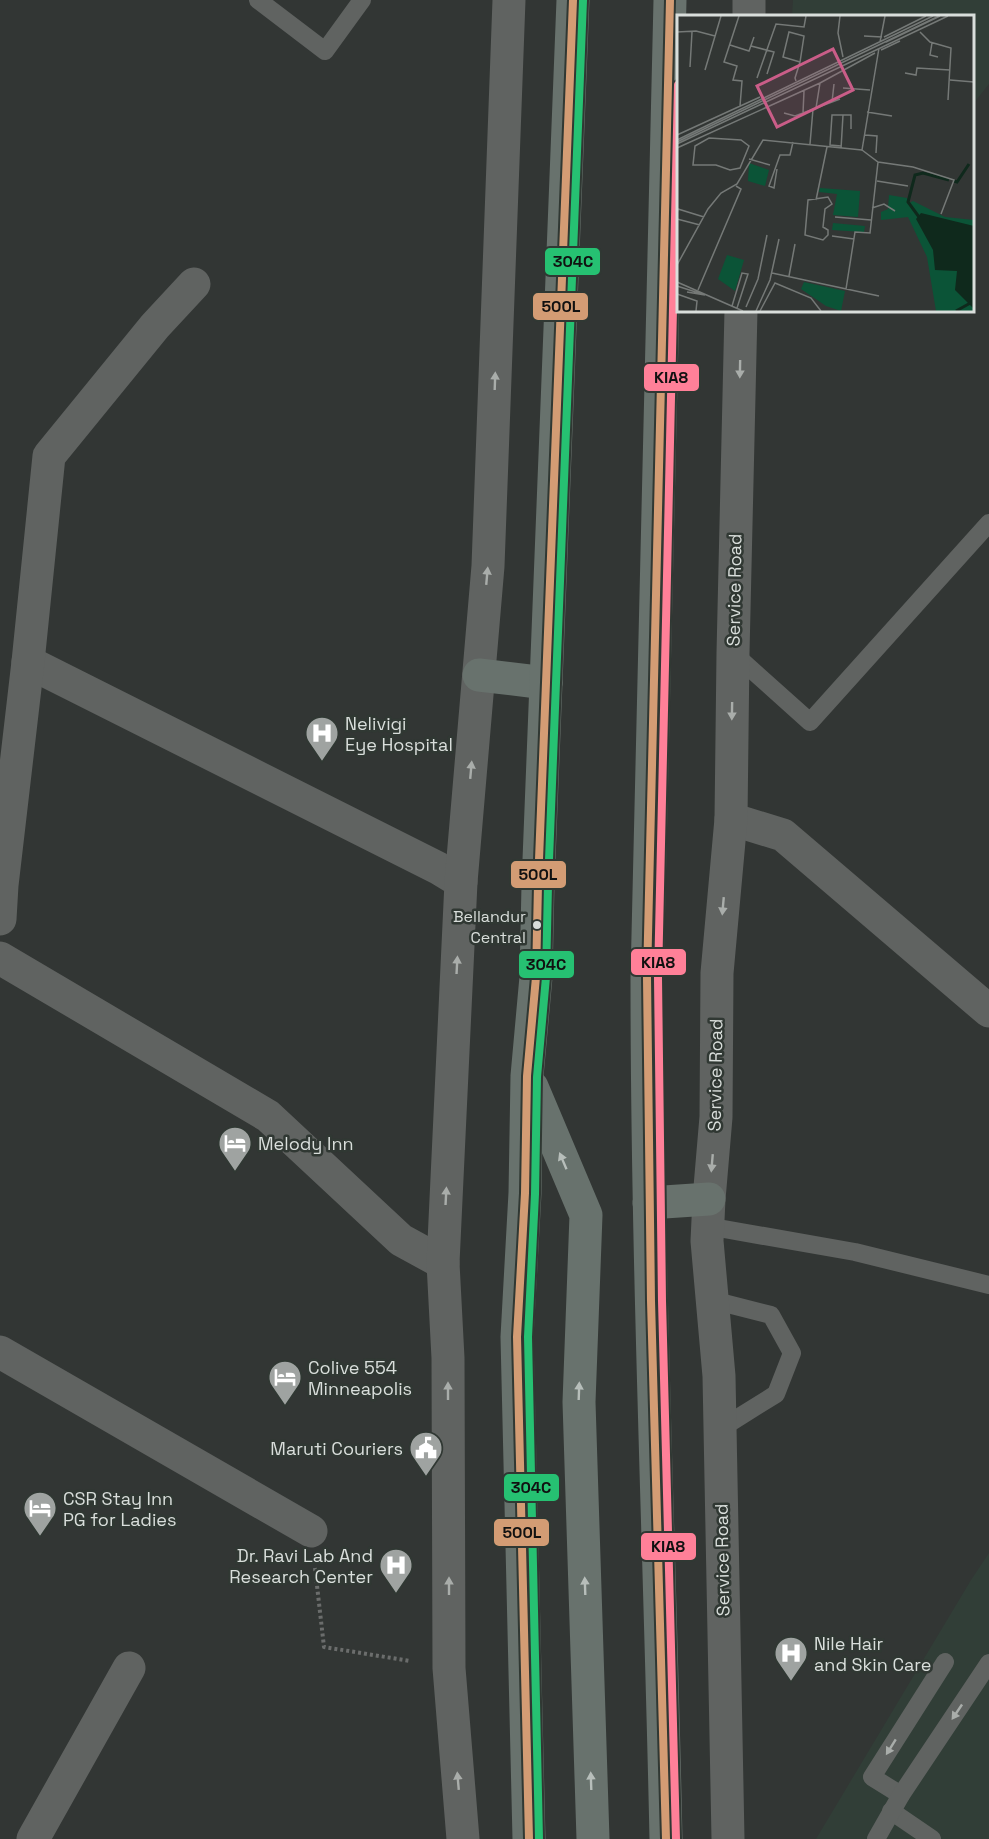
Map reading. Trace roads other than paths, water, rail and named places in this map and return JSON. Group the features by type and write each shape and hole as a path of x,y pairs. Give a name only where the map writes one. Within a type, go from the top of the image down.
{"highway":[{"path":"529,1839 517,1337 525,1192 527,1076 536,977 573,0"},
{"path":"666,1839 651,1333 648,967 670,0"},
{"path":"479,675 546,683"},
{"path":"527,1076 586,1215 579,1402 593,1839"},
{"path":"649,1203 708,1212"}],"street":[{"path":"463,1839 449,1668 448,1358 443,1263 462,882 488,566 509,0"},
{"path":"0,919 1,885 28,662 49,456 155,326 194,284"},
{"name":"Service Road","path":"728,1839 719,1376 707,1241 716,1117 717,973 731,819 741,312"},
{"path":"28,662 462,882"},
{"path":"731,819 783,835 989,1011"},
{"path":"0,958 268,1116 401,1240 443,1263"},
{"path":"0,1352 311,1531"},
{"path":"33,1839 129,1668"}],"lane":[{"path":"258,0 326,51 362,0"},
{"path":"733,653 810,722 989,523"},
{"path":"708,1212 989,1285"},
{"path":"712,1300 771,1315 792,1353 776,1394 720,1429"},
{"path":"901,1795 872,1777 945,1662"},
{"path":"876,1839 901,1795 989,1663"},
{"path":"891,1812 933,1839"}],"place":[{"name":"Nelivigi Eye Hospital","path":"322,762"},
{"name":"Bellandur Central","path":"537,925"},
{"name":"Melody Inn","path":"235,1172"},
{"name":"Colive 554 Minneapolis","path":"285,1406"},
{"name":"Maruti Couriers","path":"426,1477"},
{"name":"CSR Stay Inn PG for Ladies","path":"40,1537"},
{"name":"Dr. Ravi Lab And Research Center","path":"396,1594"},
{"name":"Nile Hair and Skin Care","path":"791,1682"}]}
